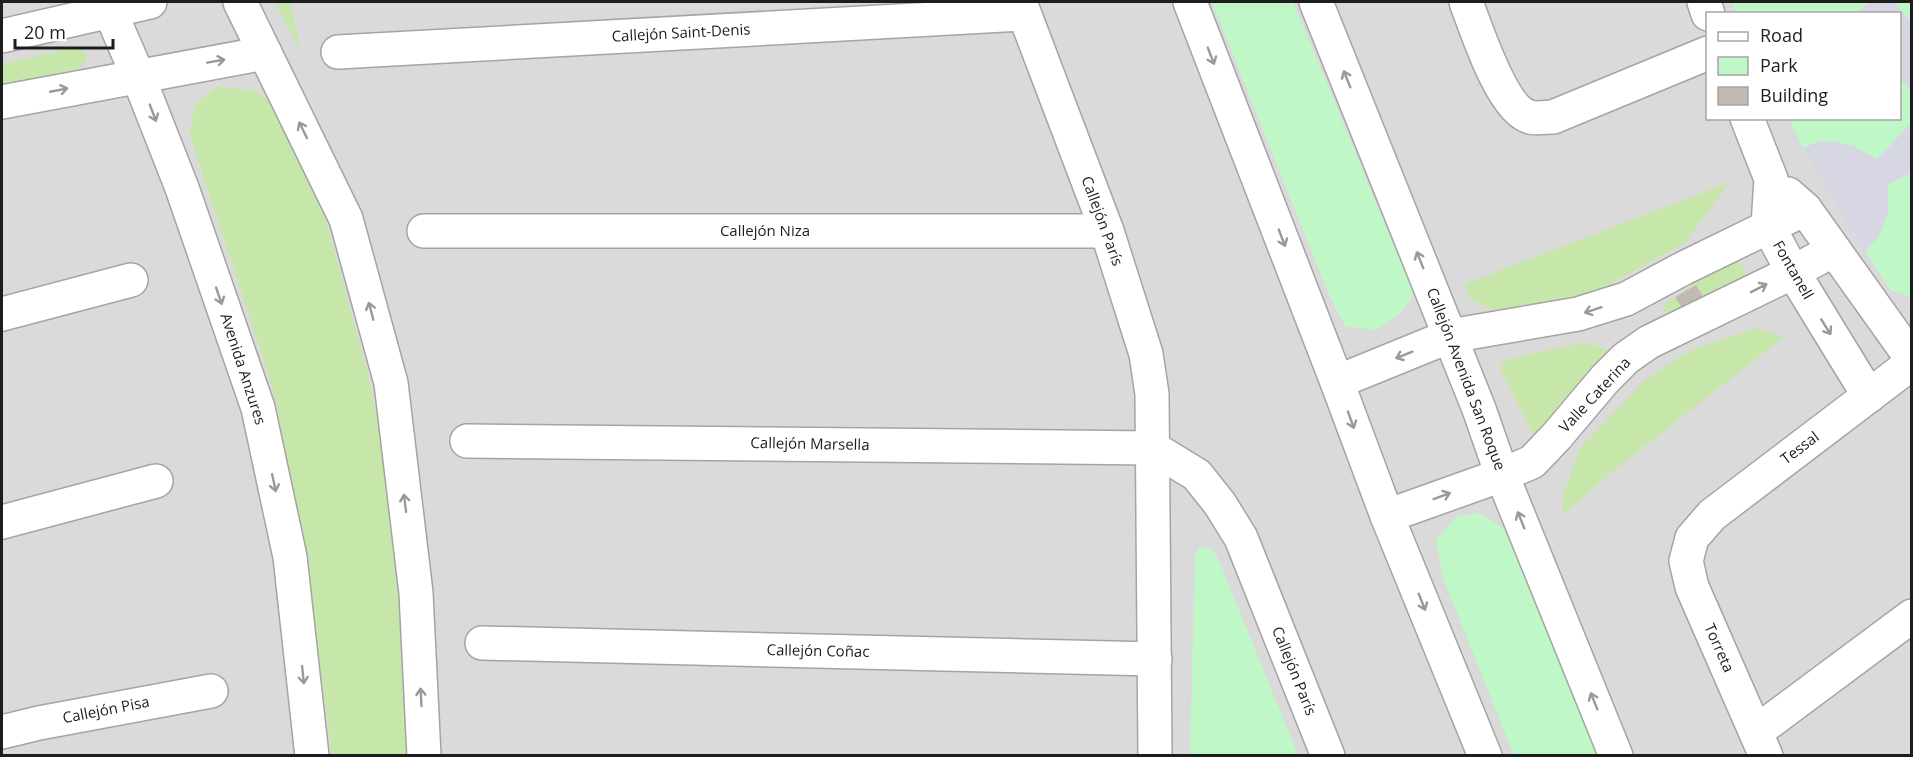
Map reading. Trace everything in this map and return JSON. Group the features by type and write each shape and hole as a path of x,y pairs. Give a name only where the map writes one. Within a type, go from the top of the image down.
{"street":[{"path":"2,36 107,6 150,2"},
{"path":"240,2 346,219 391,383 416,593 424,756"},
{"path":"1190,2 1387,516 1485,756"},
{"name":"Callejón Avenida San Roque","path":"1316,2 1479,408 1502,475 1616,756"},
{"path":"1466,2 1500,86 1513,106 1529,117 1553,117 1706,53"},
{"name":"Avenida Anzures","path":"107,6 138,75 182,188 258,408 290,557 312,756"},
{"name":"Callejón Saint-Denis","path":"338,52 1022,8"},
{"name":"Callejón París","path":"1022,8 1107,231 1146,354 1152,394 1155,756"},
{"path":"2,102 266,52"},
{"path":"1748,120 1771,179 1805,209 1911,361"},
{"name":"Fontanell","path":"1771,179 1768,226 1792,272 1869,396"},
{"path":"1337,382 1450,336 1578,314 1626,299 1805,209"},
{"name":"Callejón Niza","path":"424,231 1107,231"},
{"name":"Valle Caterina","path":"1387,516 1532,462 1626,358 1649,342 1834,250"},
{"path":"2,314 131,280"},
{"path":"1626,299 1649,342"},
{"name":"Tessal","path":"1692,538 1712,515 1869,396 1911,361"},
{"name":"Callejón Marsella","path":"467,441 1153,448"},
{"name":"Callejón París","path":"1153,448 1197,475 1220,504 1241,538 1328,756"},
{"path":"2,522 156,481"},
{"name":"Torreta","path":"1692,538 1686,561 1692,587 1761,744"},
{"path":"1761,744 1911,616"},
{"name":"Callejón Coñac","path":"482,643 1155,659"},
{"name":"Callejón Pisa","path":"2,732 211,691"}],"shaded area":[{"path":"2,2 1911,2 1911,755 2,755"},
{"path":"1869,2 1894,2 1911,22 1911,91 1901,80 1901,12 1856,12"},
{"path":"1911,123 1911,173 1888,185 1888,212 1879,237 1865,251 1803,148 1817,142 1831,141 1854,146 1877,159"}],"green space":[{"path":"275,2 290,2 301,52"},
{"path":"1212,2 1293,2 1414,294 1401,313 1376,330 1345,326 1327,290"},
{"path":"1732,2 1911,2 1911,297 1891,290 1848,226 1789,120 1901,120 1901,12 1736,12"},
{"path":"77,47 87,56 80,68 2,85 2,64"},
{"path":"217,87 254,90 275,106 289,130 325,217 370,382 386,463 400,605 410,755 332,755 302,533 273,389 189,133 196,103"},
{"path":"1730,182 1685,243 1604,287 1540,308 1492,309 1471,300 1465,284"},
{"path":"1735,261 1747,271 1746,278 1674,315 1665,312 1664,306 1667,302 1700,277"},
{"path":"1756,328 1784,337 1618,467 1562,515 1564,492 1580,448 1646,379 1690,351"},
{"path":"1581,343 1600,346 1613,354 1537,443 1500,369 1504,360"},
{"path":"1479,513 1512,534 1601,755 1514,755 1443,578 1436,540 1456,517"},
{"path":"1200,547 1210,549 1217,556 1298,755 1190,755 1195,555"}],"building":[{"path":"1696,285 1704,298 1684,311 1675,297"}]}
